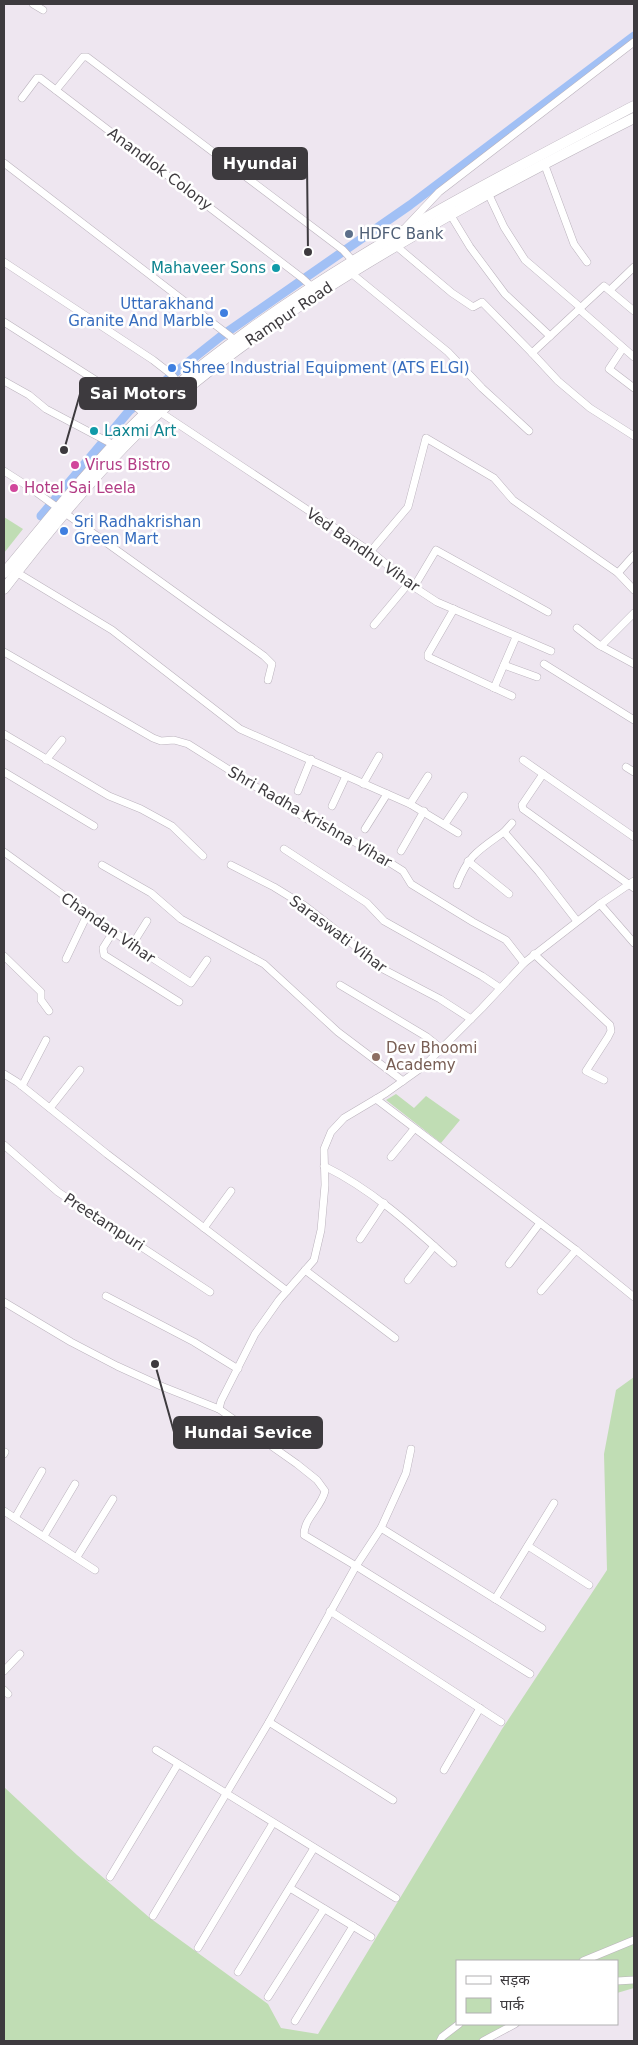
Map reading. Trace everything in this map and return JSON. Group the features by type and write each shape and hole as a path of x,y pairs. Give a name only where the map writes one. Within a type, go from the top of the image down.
{"main road":[{"path":"56,507 108,442 138,409 229,335 306,282 353,261 455,200 634,106"},
{"name":"Rampur Road","path":"4,588 8,570 56,507 120,451 160,412 239,348 395,245 544,163 634,118"}],"street":[{"path":"33,4 43,10"},
{"path":"402,231 439,192 634,42"},
{"path":"56,90 82,57 87,57 344,251 353,261"},
{"name":"Anandlok Colony","path":"22,98 38,77 306,282"},
{"path":"4,163 229,335"},
{"path":"544,163 574,244 587,262"},
{"path":"488,193 504,227 525,260 634,357"},
{"path":"450,214 470,247 505,294 550,336"},
{"path":"395,245 452,293 473,307 482,302 532,352 558,382 590,408 634,436"},
{"path":"4,262 153,360 175,379"},
{"path":"610,290 634,267"},
{"path":"351,273 448,352 482,388 529,431"},
{"path":"532,352 602,287 606,287 634,311"},
{"path":"4,322 138,409"},
{"path":"623,348 609,369 634,388"},
{"path":"4,381 29,395 46,409 108,442"},
{"name":"Ved Bandhu Vihar","path":"160,412 370,552 411,585 454,609 551,651"},
{"path":"370,552 408,507 426,438 494,478 513,500 618,573 634,590"},
{"path":"4,471 264,656 272,664 268,680"},
{"path":"374,625 411,585 436,550 548,612"},
{"path":"618,573 634,554"},
{"path":"8,570 112,630 240,730 311,759 410,804 458,833"},
{"path":"454,609 428,656 512,696"},
{"path":"601,646 634,613"},
{"path":"577,628 601,646 634,664"},
{"path":"494,688 516,637"},
{"name":"Shri Radha Krishna Vihar","path":"4,652 153,738 162,741 174,740 188,744 312,822 326,826 376,854 403,871 411,884 506,940 524,963"},
{"path":"544,664 634,720"},
{"path":"504,665 537,677"},
{"path":"4,734 109,796 141,809 172,826 203,856"},
{"path":"46,760 62,740"},
{"path":"363,784 379,756"},
{"path":"298,791 311,759"},
{"path":"523,760 634,837"},
{"path":"626,767 634,772"},
{"path":"4,772 94,826"},
{"path":"219,1409 255,1334 314,1260 318,1248 325,1185 324,1149 331,1132 344,1118 376,1099 424,1066 534,954 600,904 633,884 522,809 522,805 543,774"},
{"path":"332,806 346,776"},
{"path":"410,804 428,776"},
{"path":"365,829 387,794"},
{"path":"445,824 464,796"},
{"path":"401,851 424,811"},
{"path":"457,885 464,867 475,853 504,832 512,823"},
{"path":"504,832 539,872 577,921"},
{"path":"284,849 367,903 384,921 500,988"},
{"name":"Chandan Vihar","path":"4,852 113,932 191,983 207,960"},
{"path":"468,861 509,894"},
{"path":"102,865 151,893 181,919 264,964 338,1032 403,1081"},
{"name":"Saraswati Vihar","path":"231,865 274,887 305,906 337,930 381,968 440,999 471,1019"},
{"path":"600,904 634,943"},
{"path":"66,959 88,914"},
{"path":"132,945 147,921"},
{"path":"113,932 103,948 104,955 179,1002"},
{"path":"534,954 610,1025 611,1031 608,1037 586,1071 604,1080"},
{"path":"4,956 41,992 41,1000 49,1011"},
{"path":"340,985 427,1037 442,1049"},
{"path":"22,1086 46,1040"},
{"path":"50,1108 80,1070"},
{"path":"4,1074 288,1291"},
{"path":"376,1099 576,1250 634,1298"},
{"path":"391,1157 414,1129"},
{"name":"Preetampuri","path":"4,1145 58,1192 210,1292"},
{"path":"324,1166 346,1177 384,1203 453,1263"},
{"path":"204,1228 231,1191"},
{"path":"360,1238 384,1203"},
{"path":"509,1264 540,1223"},
{"path":"408,1280 434,1246"},
{"path":"541,1291 576,1250"},
{"path":"305,1270 395,1338"},
{"path":"106,1296 180,1334 238,1369"},
{"path":"4,1302 71,1342 117,1366 160,1386 219,1409 317,1480 325,1491 323,1499 304,1526 304,1535 530,1674"},
{"path":"153,1916 269,1722 356,1566 381,1528 406,1472 411,1449"},
{"path":"15,1518 42,1471"},
{"path":"44,1536 75,1484"},
{"path":"77,1557 113,1499"},
{"path":"495,1599 554,1503"},
{"path":"4,1511 95,1570"},
{"path":"381,1528 542,1628"},
{"path":"528,1546 589,1585"},
{"path":"330,1612 501,1722"},
{"path":"4,1671 20,1654"},
{"path":"444,1770 480,1708"},
{"path":"269,1722 394,1800"},
{"path":"156,1750 396,1898"},
{"path":"110,1877 178,1764"},
{"path":"198,1948 273,1823"},
{"path":"238,1972 314,1848"},
{"path":"290,1888 371,1938"},
{"path":"268,1997 324,1909"},
{"path":"294,2021 352,1926"},
{"path":"586,1960 634,1940"},
{"path":"618,1981 634,1980"},
{"path":"440,2041 442,2037 458,2025"},
{"path":"483,2041 513,2025"}],"green space":[{"path":"4,517 23,529 4,553"},
{"path":"396,1094 414,1108 426,1096 460,1120 441,1143 386,1100"},
{"path":"634,1377 634,1988 618,1993 618,1960 456,1960 456,2025 521,2025 483,2041 4,2041 4,1787 77,1855 150,1918 268,2004 281,2028 318,2034 502,1729 607,1570 604,1454 616,1390"}],"waterway":[{"path":"41,516 129,411 176,372 220,337 410,205 634,36"}],"place":[{"name":"HDFC Bank","path":"349,234"},
{"name":"Hyundai","path":"308,252"},
{"name":"Mahaveer Sons","path":"276,268"},
{"name":"Uttarakhand Granite And Marble","path":"224,313"},
{"name":"Shree Industrial Equipment (ATS ELGI)","path":"172,368"},
{"name":"Laxmi Art","path":"94,431"},
{"name":"Sai Motors","path":"64,450"},
{"name":"Virus Bistro","path":"75,465"},
{"name":"Hotel Sai Leela","path":"14,488"},
{"name":"Sri Radhakrishan Green Mart","path":"64,531"},
{"name":"Dev Bhoomi Academy","path":"376,1057"},
{"name":"Hundai Sevice","path":"155,1364"}]}
